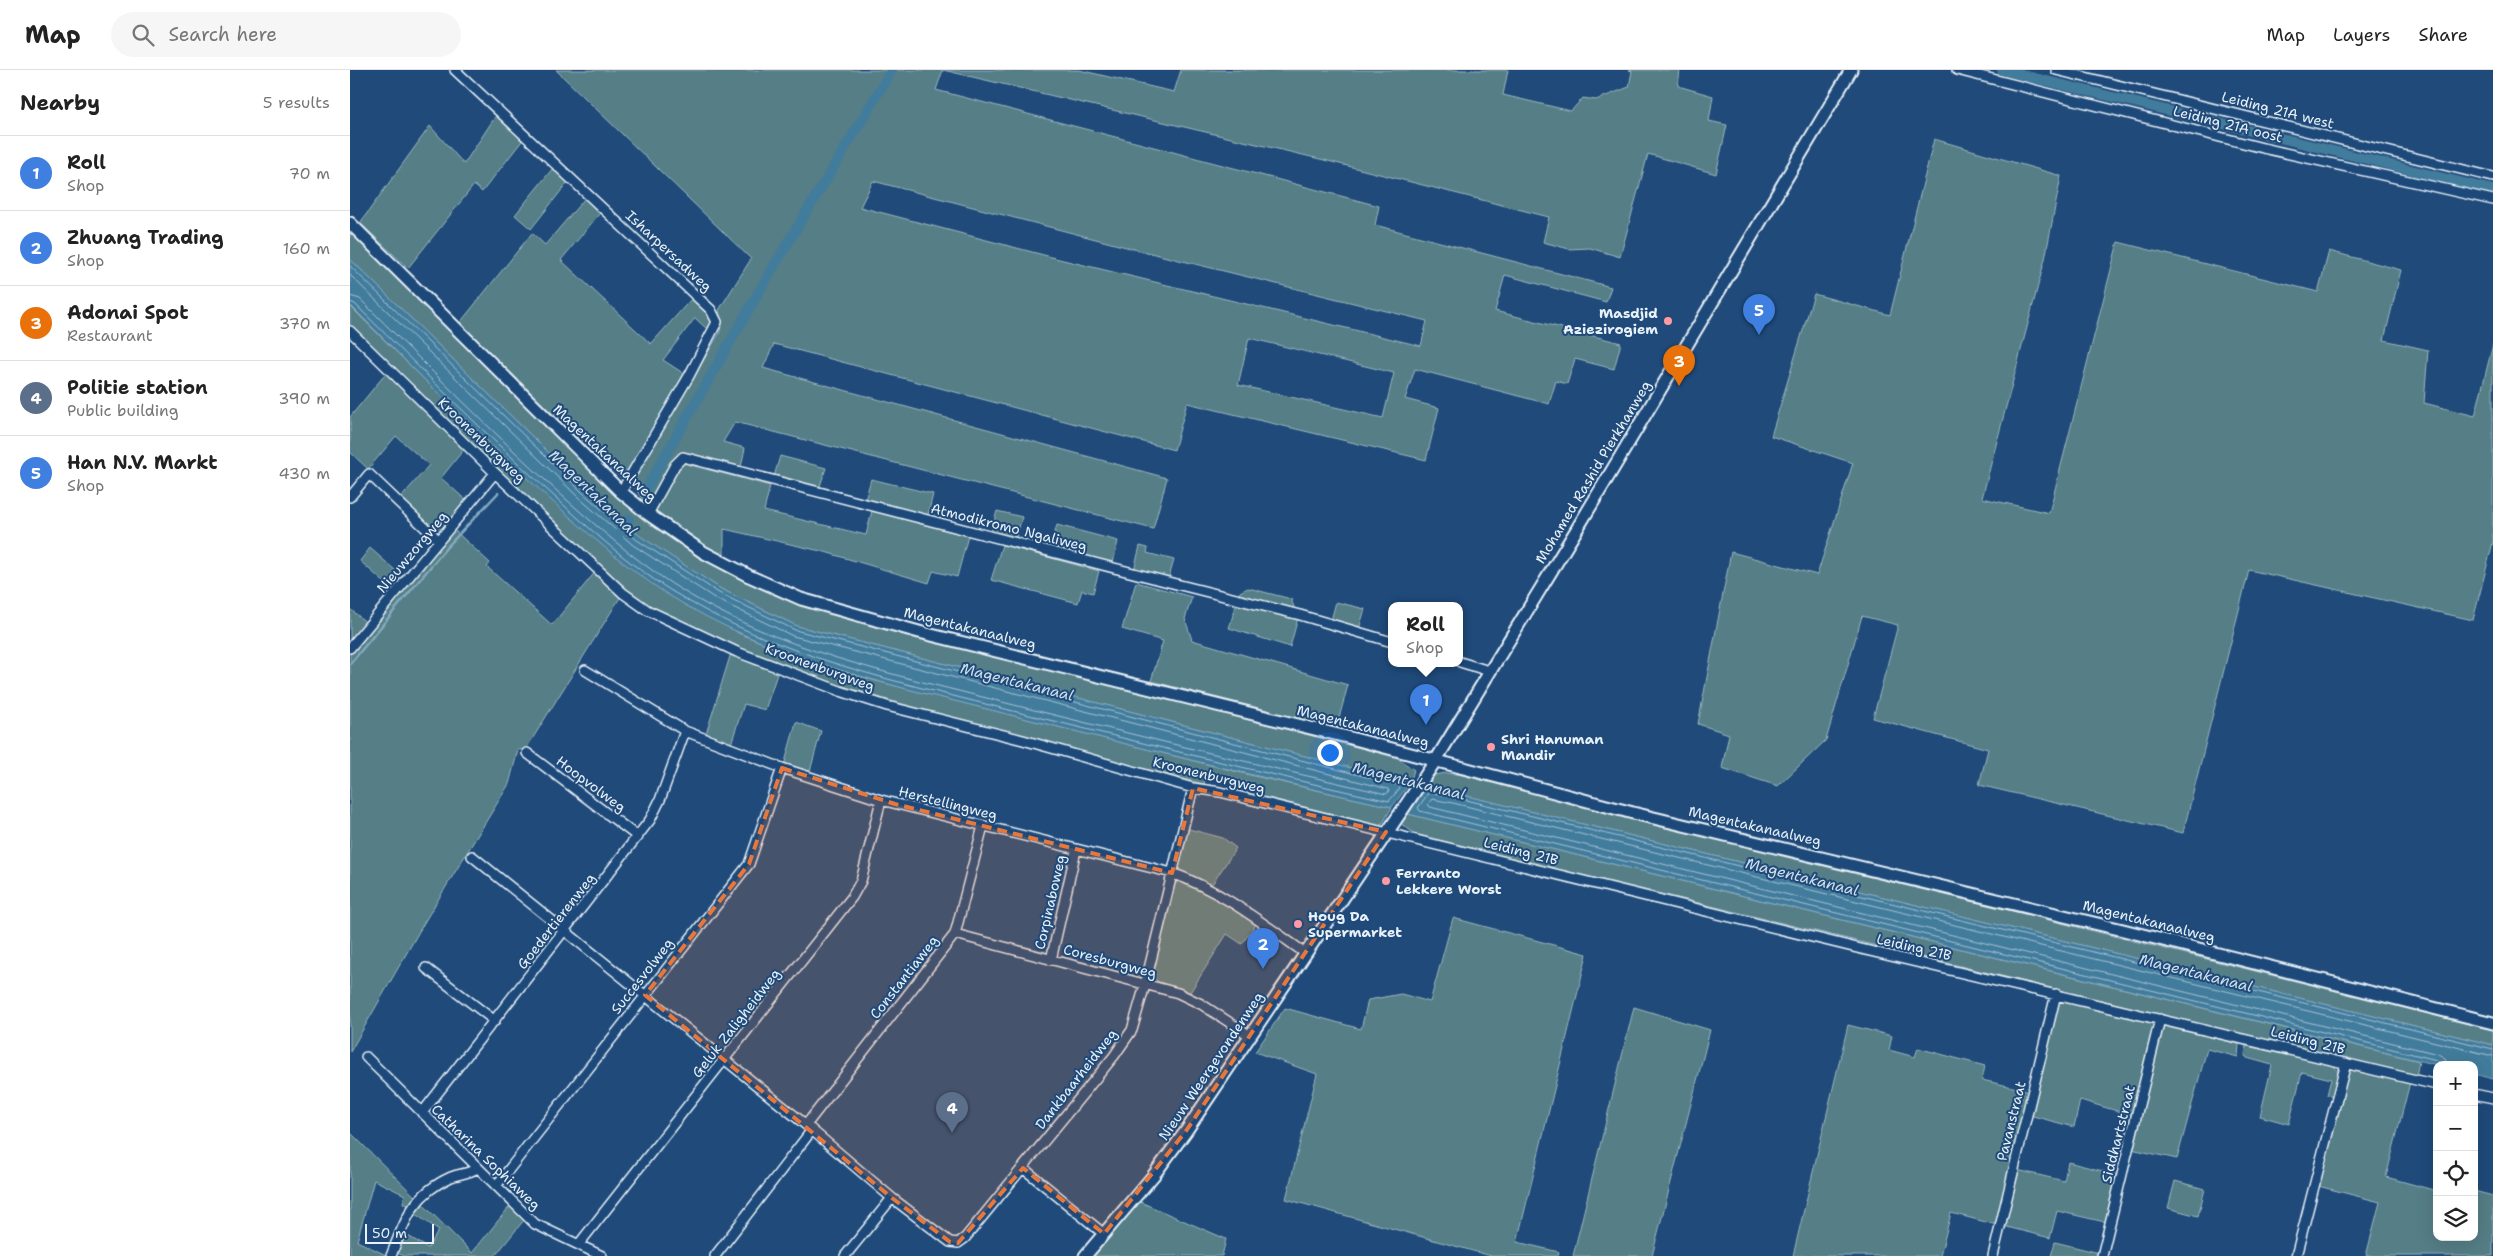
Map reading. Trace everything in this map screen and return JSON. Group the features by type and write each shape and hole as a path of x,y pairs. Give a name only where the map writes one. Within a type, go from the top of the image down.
{"street":[{"name":"Isharpersadweg","path":"455,70 711,310 717,322 689,376 621,492"},
{"name":"Mohamed Rashid Pierkhanweg","path":"1436,760 1577,529 1851,70"},
{"name":"Leiding 21A oost","path":"1958,70 2291,155 2493,200"},
{"name":"Leiding 21A west","path":"2056,70 2493,177"},
{"name":"Magentakanaalweg","path":"350,223 621,492 648,514 703,552 749,576 801,599 919,632 1008,652 1436,760 1634,813 2123,930 2493,1023"},
{"name":"Kroonenburgweg","path":"350,331 495,473 623,593 664,619 736,652 887,706 1058,749 1193,788 1220,792 1386,832"},
{"name":"Atmodikromo Ngaliweg","path":"648,514 675,465 683,457 1180,585 1235,597 1388,641"},
{"name":"Nieuwzorgweg","path":"350,648 495,473"},
{"path":"350,497 369,474 439,541"},
{"path":"1463,663 1489,671"},
{"name":"Herstellingweg","path":"585,670 685,731 782,768 881,800 1172,873 1208,887 1305,953"},
{"name":"Goedertierenweg","path":"422,1113 638,837 660,800 685,731"},
{"name":"Hoopvolweg","path":"527,753 638,837"},
{"name":"Nieuw Weergevondenweg","path":"1085,1256 1186,1131 1436,760"},
{"name":"Succesvolweg","path":"496,1186 749,864 782,768"},
{"name":"Dankbaarheidweg","path":"892,1198 950,1242 958,1243 965,1238 1023,1168 1126,1039 1135,1020 1145,985 1193,788"},
{"name":"Geluk Zaligheidweg","path":"579,1244 699,1094 724,1059 858,888 881,800"},
{"name":"Constantiaweg","path":"715,1256 809,1127 955,934 983,826"},
{"name":"Leiding 21B","path":"1386,832 1852,947 2433,1084"},
{"name":"Corpinaboweg","path":"1051,960 1076,850"},
{"path":"472,856 809,1127 892,1198 845,1256"},
{"name":"Coresburgweg","path":"955,934 1178,993 1202,1004 1249,1036"},
{"path":"426,968 495,1021"},
{"name":"Pavanstraat","path":"1993,1256 2056,994"},
{"name":"Siddhartstraat","path":"2102,1256 2160,1019"},
{"name":"Catharina Sophiaweg","path":"366,1057 535,1224 602,1256"},
{"path":"2296,1256 2346,1063"},
{"path":"2478,1095 2493,1098"},
{"path":"391,1256 407,1214 418,1201 446,1180 477,1168"},
{"path":"1023,1168 1104,1234"}],"highlighted area":[{"path":"782,768 895,804 1172,873 1193,788 1386,832 1186,1131 1104,1234 1023,1168 958,1243 950,1242 892,1198 645,995 749,864"}],"green space":[{"path":"556,70 943,70 936,90 1379,206 1375,225 1611,287 1606,302 1505,275 1495,311 1621,343 1614,369 1575,359 1567,384 1556,381 1549,404 1415,369 1405,399 1439,408 1426,460 1187,403 1174,450 774,344 763,368 1167,478 1153,529 735,422 723,442 745,448 740,472 682,456 649,505 643,500 633,485 635,476 720,332 721,320 719,310 751,259","holes":["873,181 1130,248 1427,321 1421,346 1059,259 860,207","1249,338 1394,373 1383,418 1238,385"]},
{"path":"943,70 1079,70 1174,92 1181,70 1508,70 1503,95 1571,111 1583,98 1596,100 1629,87 1632,71 1629,70 1680,70 1678,86 1713,96 1709,121 1727,125 1716,174 1648,154 1620,257 1590,248 1569,249 1543,242 1549,217 1324,160"},
{"path":"497,114 522,141 482,192 474,185 408,268 360,223 430,126 464,164"},
{"path":"1934,139 2061,176 2045,259 1982,498 2049,513 2118,242 2318,292 2329,251 2401,270 2384,340 2428,350 2424,403 2475,416 2493,344 2493,542 2473,620 2249,570 2183,833 1979,785 1988,749 1873,718 1898,625 1862,616 1826,740 1778,786 1722,768 1729,734 1698,724 1731,552 1817,575 1853,463 1771,436 1814,294 1890,315"},
{"path":"553,168 568,182 531,229 515,215"},
{"path":"585,198 600,213 561,260 651,344 693,297 705,308 711,320 709,331 695,318 663,360 686,375 624,480 550,413 459,324 532,233 545,245"},
{"path":"350,231 602,481 646,519 699,557 808,608 1396,757 1414,770 1410,783 797,626 721,589 641,537 586,489 350,259"},
{"path":"350,306 437,392 738,633 811,662 876,681 1254,776 1392,807 1383,823 1373,825 1250,794 1252,784 1207,772 1204,784 839,686 710,638 669,618 630,595 350,326"},
{"path":"387,372 465,448 441,478 467,501 442,532 435,532 400,499 429,465 396,436 368,469 350,452 350,417"},
{"path":"780,456 826,468 818,492 773,480"},
{"path":"683,463 770,486 764,511 866,535 872,511 968,536 957,577 933,571 929,583 825,552 724,529 724,556 695,541 656,513 654,508 678,466"},
{"path":"871,479 933,494 927,519 864,504"},
{"path":"997,511 1022,517 1015,542 990,535"},
{"path":"1057,525 1118,541 1112,568 1049,551"},
{"path":"453,529 490,563 487,567 552,625 596,571 621,596 526,749 518,750 509,784 425,921 350,1052 350,653"},
{"path":"1002,545 1099,571 1093,593 1082,590 1078,603 991,580"},
{"path":"1140,546 1148,548 1147,553 1174,560 1167,584 1133,574"},
{"path":"370,548 404,578 394,591 360,561"},
{"path":"1136,582 1192,597 1185,619 1192,640 1348,685 1336,729 1151,681 1163,641 1122,629"},
{"path":"1248,588 1291,599 1298,618 1290,647 1229,628 1240,592"},
{"path":"1336,602 1365,609 1358,632 1330,624"},
{"path":"350,609 368,624 350,645"},
{"path":"731,653 778,671 765,710 744,704 731,744 706,734"},
{"path":"796,722 821,731 809,775 784,766"},
{"path":"1446,773 1463,775 2493,1030 2493,1045 1426,786 1435,775"},
{"path":"1408,814 2419,1061 2416,1076 1417,835 1401,824"},
{"path":"1185,828 1223,838 1236,848 1211,886 1181,872 1179,868"},
{"path":"1181,880 1222,899 1256,924 1242,944 1227,934 1189,994 1157,981 1152,976 1173,885"},
{"path":"1453,918 1587,954 1517,1242 1559,1252 1558,1256 1491,1256 1286,1199 1317,1074 1255,1052 1285,1008 1361,1029 1368,1000 1401,994 1430,1002"},
{"path":"2062,998 2143,1018 2155,1026 2134,1116 2080,1100 2074,1127 2029,1115 2058,1000"},
{"path":"1634,1007 1710,1030 1652,1256 1573,1256"},
{"path":"2164,1024 2236,1039 2239,1044 2238,1057 2207,1049 2177,1159 2131,1149 2161,1028"},
{"path":"1848,1025 1892,1036 1889,1050 1915,1057 1918,1048 1985,1066 1982,1080 2030,1091 1997,1225 1951,1213 1940,1256 1793,1256"},
{"path":"2246,1044 2334,1065 2339,1075 2333,1097 2327,1095 2331,1079 2302,1072 2289,1124 2260,1116 2272,1065 2247,1058 2245,1056"},
{"path":"2348,1069 2410,1082 2386,1177 2433,1190 2433,1241 2478,1241 2478,1192 2493,1196 2493,1256 2366,1256 2380,1202 2318,1186"},
{"path":"350,1132 472,1253 510,1206 524,1220 495,1256 405,1256 396,1253 403,1233 428,1248 439,1230 412,1212 413,1207 403,1203 405,1195 374,1180 357,1241 388,1256 350,1256"},
{"path":"2068,1162 2118,1175 2105,1222 2057,1211 2050,1238 2003,1226 2017,1170 2064,1181"},
{"path":"2175,1181 2205,1189 2198,1216 2168,1208"},
{"path":"1138,1201 1226,1239 1222,1256 1093,1256"},
{"path":"2055,1242 2099,1253 2098,1256 2051,1256"}],"water":[{"path":"350,259 586,489 640,536 721,589 797,626 1410,783 1392,807 1298,785 1109,740 881,682 792,654 749,637 708,617 652,584 594,538 500,453 350,305"},
{"name":"Magentakanaal","path":"1426,786 2493,1045 2493,1079 2478,1075 2478,1061 2433,1061 2433,1064 1408,814"}],"waterway":[{"path":"646,489 768,276 892,70"},
{"path":"2002,70 2493,190"},
{"path":"350,664 446,548 498,493"},
{"name":"Magentakanaal","path":"618,535 629,519"}],"place":[{"name":"Masdjid Aziezirogiem","path":"1668,321"},
{"name":"Han N.V. Markt","path":"1759,335"},
{"name":"Adonai Spot","path":"1679,386"},
{"name":"Roll","path":"1426,725"},
{"name":"Shri Hanuman Mandir","path":"1491,747"},
{"name":"Ferranto Lekkere Worst","path":"1386,881"},
{"name":"Houg Da Supermarket","path":"1298,924"},
{"name":"Zhuang Trading","path":"1263,969"},
{"name":"Politie station","path":"952,1133"}]}
